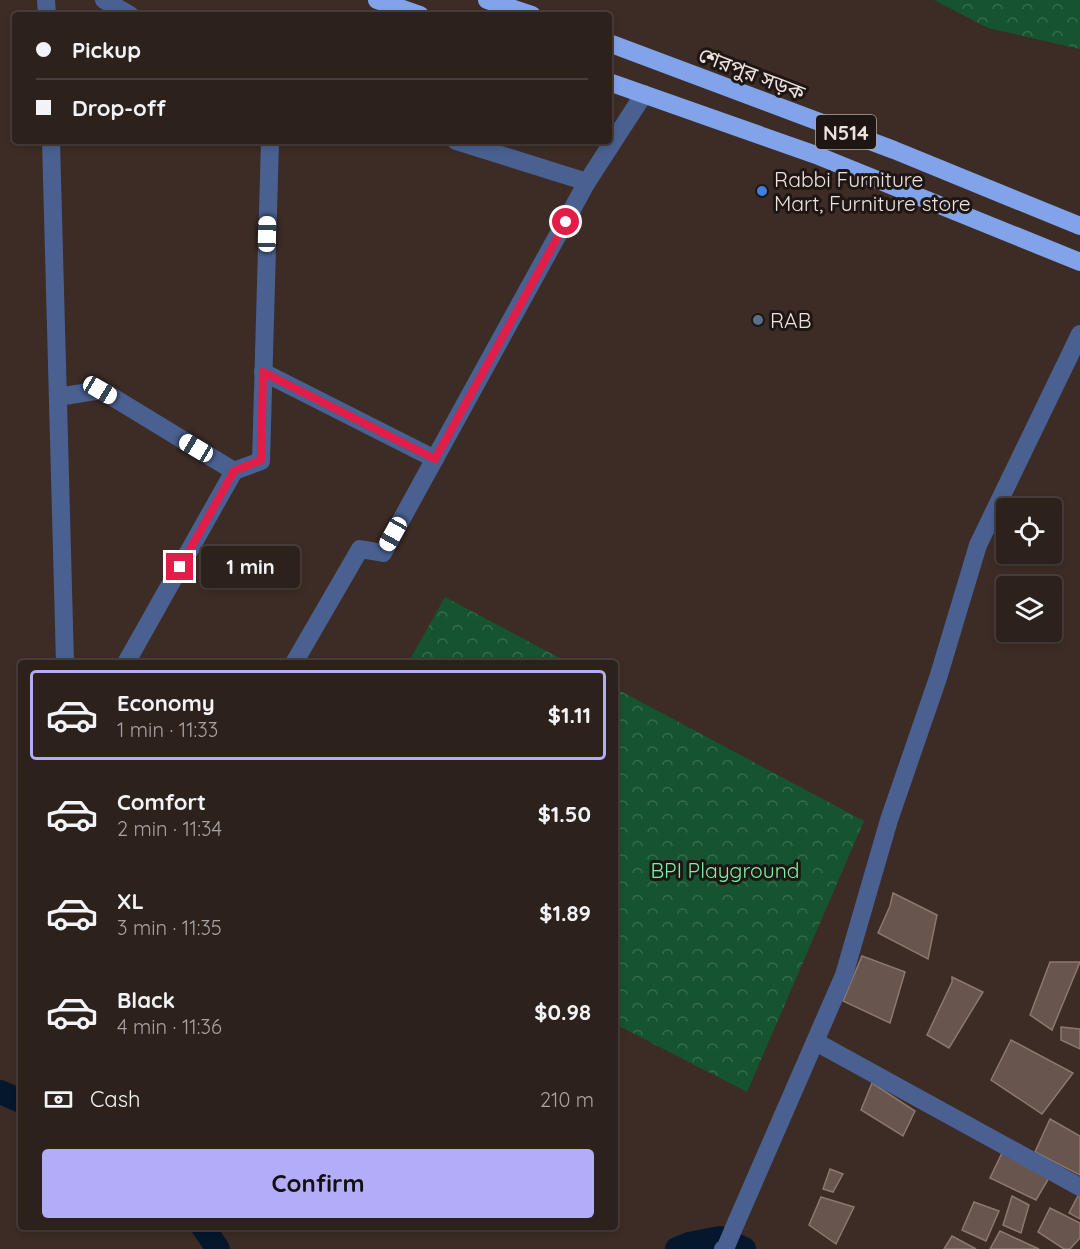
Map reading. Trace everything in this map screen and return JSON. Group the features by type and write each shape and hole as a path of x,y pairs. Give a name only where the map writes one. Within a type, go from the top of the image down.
{"highway":[{"path":"377,0 411,12"},
{"path":"487,0 523,12"},
{"name":"শেরপুর সড়ক","path":"612,44 894,150 1080,226"},
{"name":"N514","path":"612,83 816,155 1080,262"}],"street":[{"path":"104,0 125,12"},
{"path":"612,143 644,94"},
{"path":"51,144 64,660"},
{"path":"128,660 234,471 261,460 270,144"},
{"path":"466,144 587,182"},
{"path":"296,660 360,549 383,553 587,182 612,144"},
{"path":"724,1249 844,975 889,820 938,678 978,545 1080,334"},
{"path":"263,372 435,459"},
{"path":"58,397 100,390 234,471"},
{"path":"816,1042 1080,1187"}],"green space":[{"path":"934,0 1080,0 1080,49 988,28"},
{"path":"445,597 563,660 410,660"},
{"name":"BPI Playground","path":"618,690 864,821 747,1092 618,1026"}],"building":[{"path":"893,893 937,915 928,959 878,933"},
{"path":"862,956 905,972 890,1023 843,1001"},
{"path":"1050,962 1080,962 1052,1030 1030,1015"},
{"path":"952,977 983,992 949,1048 927,1035 952,982"},
{"path":"1061,1027 1080,1029 1080,1049 1061,1040"},
{"path":"1011,1040 1073,1073 1042,1114 991,1080"},
{"path":"872,1083 915,1111 903,1136 861,1110"},
{"path":"1050,1119 1080,1136 1080,1175 1035,1152"},
{"path":"1002,1153 1050,1176 1036,1200 990,1178"},
{"path":"830,1169 843,1174 833,1192 823,1189"},
{"path":"1080,1195 1080,1219 1069,1213"},
{"path":"1012,1196 1029,1205 1021,1233 1003,1225"},
{"path":"821,1197 854,1207 836,1244 809,1225"},
{"path":"974,1202 999,1211 986,1241 962,1230"},
{"path":"1050,1208 1080,1223 1080,1238 1070,1249 1064,1249 1038,1232"},
{"path":"1000,1231 1039,1249 990,1249"},
{"path":"952,1236 976,1249 944,1249"}],"waterway":[{"path":"0,1092 18,1100"},
{"path":"205,1230 218,1249"},
{"path":"677,1249 689,1244 720,1238 744,1249"}],"place":[{"name":"Rabbi Furniture Mart, Furniture store","path":"762,191"},
{"name":"RAB","path":"758,320"}],"route":[{"path":"180,567 234,471 261,460 263,372 435,459 566,222"}]}
